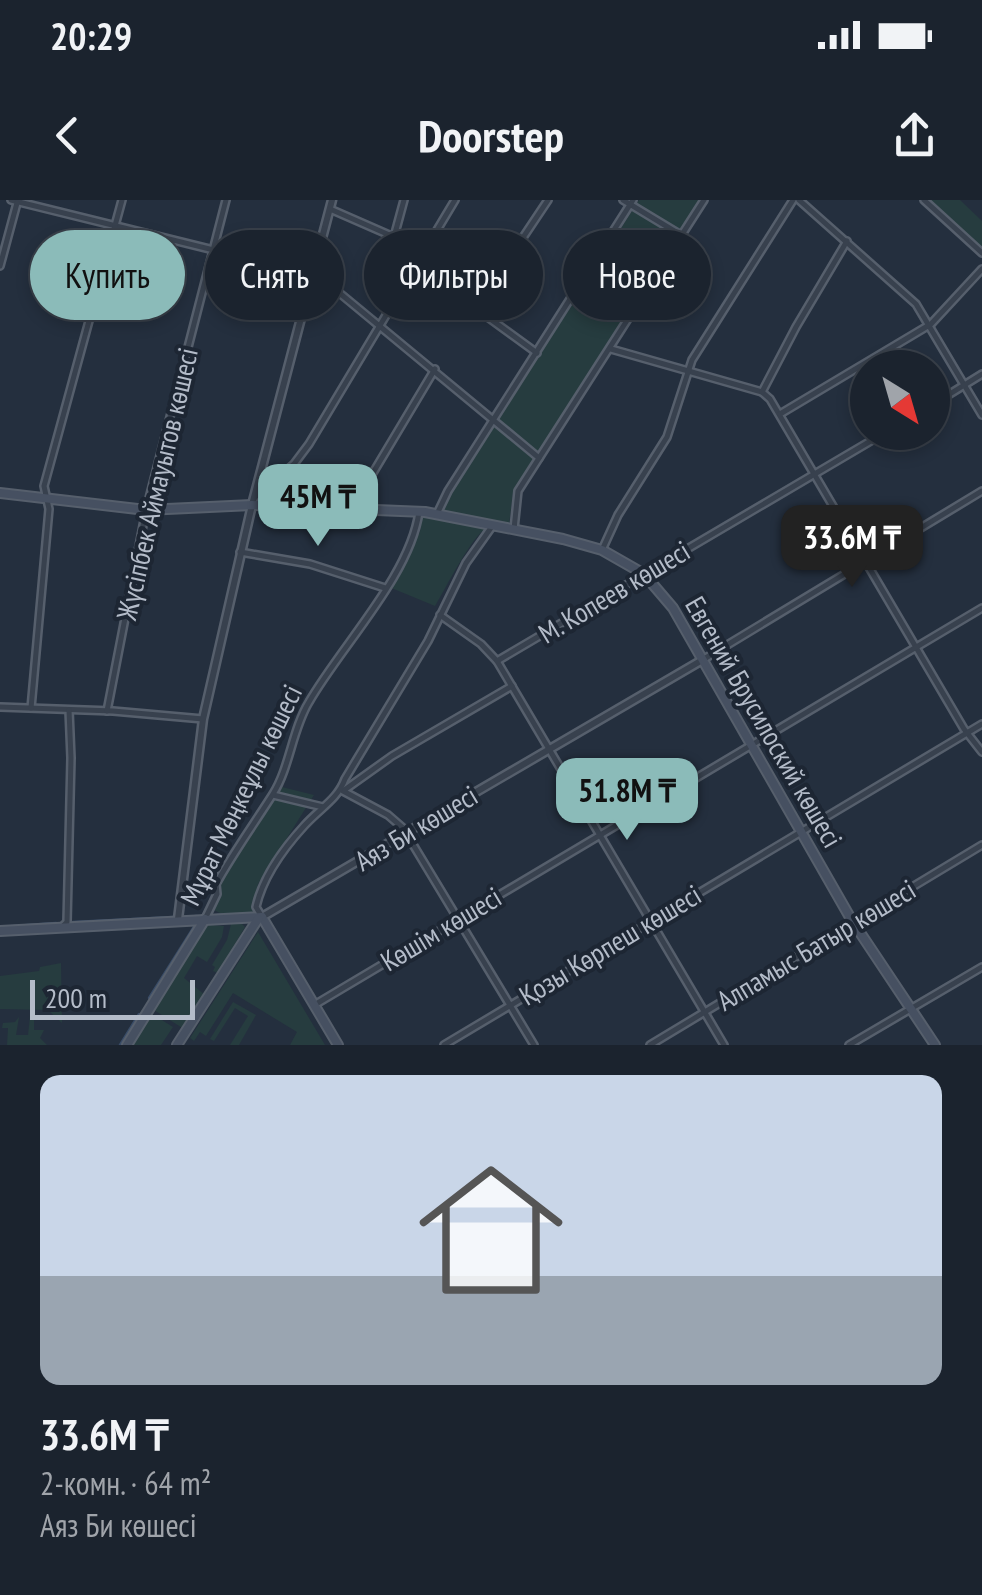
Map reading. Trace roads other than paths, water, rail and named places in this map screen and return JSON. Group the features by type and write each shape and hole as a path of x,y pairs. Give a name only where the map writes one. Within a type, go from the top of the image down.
{"main road":[{"name":"Евгений Брусилоский көшесі","path":"0,493 146,510 253,502 436,514 602,550 644,574 674,608 854,923 935,1045"},
{"name":"Мұрат Мөңкеұлы көшесі","path":"127,1045 206,918"},
{"path":"247,918 250,928"},
{"path":"0,930 262,918"},
{"path":"177,1045 250,928 262,918"},
{"path":"262,918 338,1045"}],"street":[{"path":"0,266 15,200 205,248"},
{"path":"31,708 49,510 45,497 52,452 122,200"},
{"name":"Жүсіпбек Аймауытов көшесі","path":"218,230 226,200"},
{"path":"396,230 404,200"},
{"path":"439,230 456,200"},
{"path":"528,230 548,200"},
{"path":"686,230 704,200"},
{"path":"602,550 618,515 667,437 687,373 796,200 898,286 931,324 982,415"},
{"path":"924,200 982,253"},
{"path":"436,514 629,201 673,230"},
{"path":"324,230 331,204 381,230"},
{"path":"762,392 847,241"},
{"path":"780,414 931,324 982,269"},
{"name":"Жүсіпбек Аймауытов көшесі","path":"107,711 146,510 205,281"},
{"path":"344,296 539,458"},
{"path":"178,919 204,720 240,552 301,320"},
{"path":"253,502 309,444 383,320"},
{"path":"493,320 538,353"},
{"path":"514,529 516,495 630,320"},
{"path":"611,350 762,392 780,414 967,733 982,752"},
{"path":"351,509 435,369"},
{"path":"950,394 982,374"},
{"name":"М. Копеев көшесі","path":"498,661 856,450"},
{"name":"Аяз Би көшесі","path":"262,918 982,492"},
{"name":"Мұрат Мөңкеұлы көшесі","path":"206,918 218,894 216,884 272,794 308,703 385,588 416,531 419,512"},
{"name":"Мұрат Мөңкеұлы көшесі","path":"262,918 256,907 262,882 303,827 342,791 345,779 428,640 466,563 493,525"},
{"path":"240,552 310,564 385,588"},
{"name":"Көшім көшесі","path":"313,1006 982,608"},
{"path":"440,615 482,644 498,661 724,1045"},
{"path":"512,686 392,756 342,791 388,815 407,833 534,1045"},
{"path":"0,708 107,711 204,720"},
{"path":"63,926 67,922 69,710"},
{"name":"Қозы Көрпеш көшесі","path":"444,1045 982,724"},
{"path":"272,794 323,807"},
{"name":"Алпамыс Батыр көшесі","path":"650,1045 982,845"},
{"path":"849,1045 982,967"}],"waterway":[{"path":"217,915 232,915"},
{"path":"184,917 197,916"},
{"path":"73,922 174,917"},
{"path":"249,940 260,921"},
{"path":"149,998 197,922"},
{"path":"0,927 56,923"},
{"path":"120,1045 139,1014"}]}
